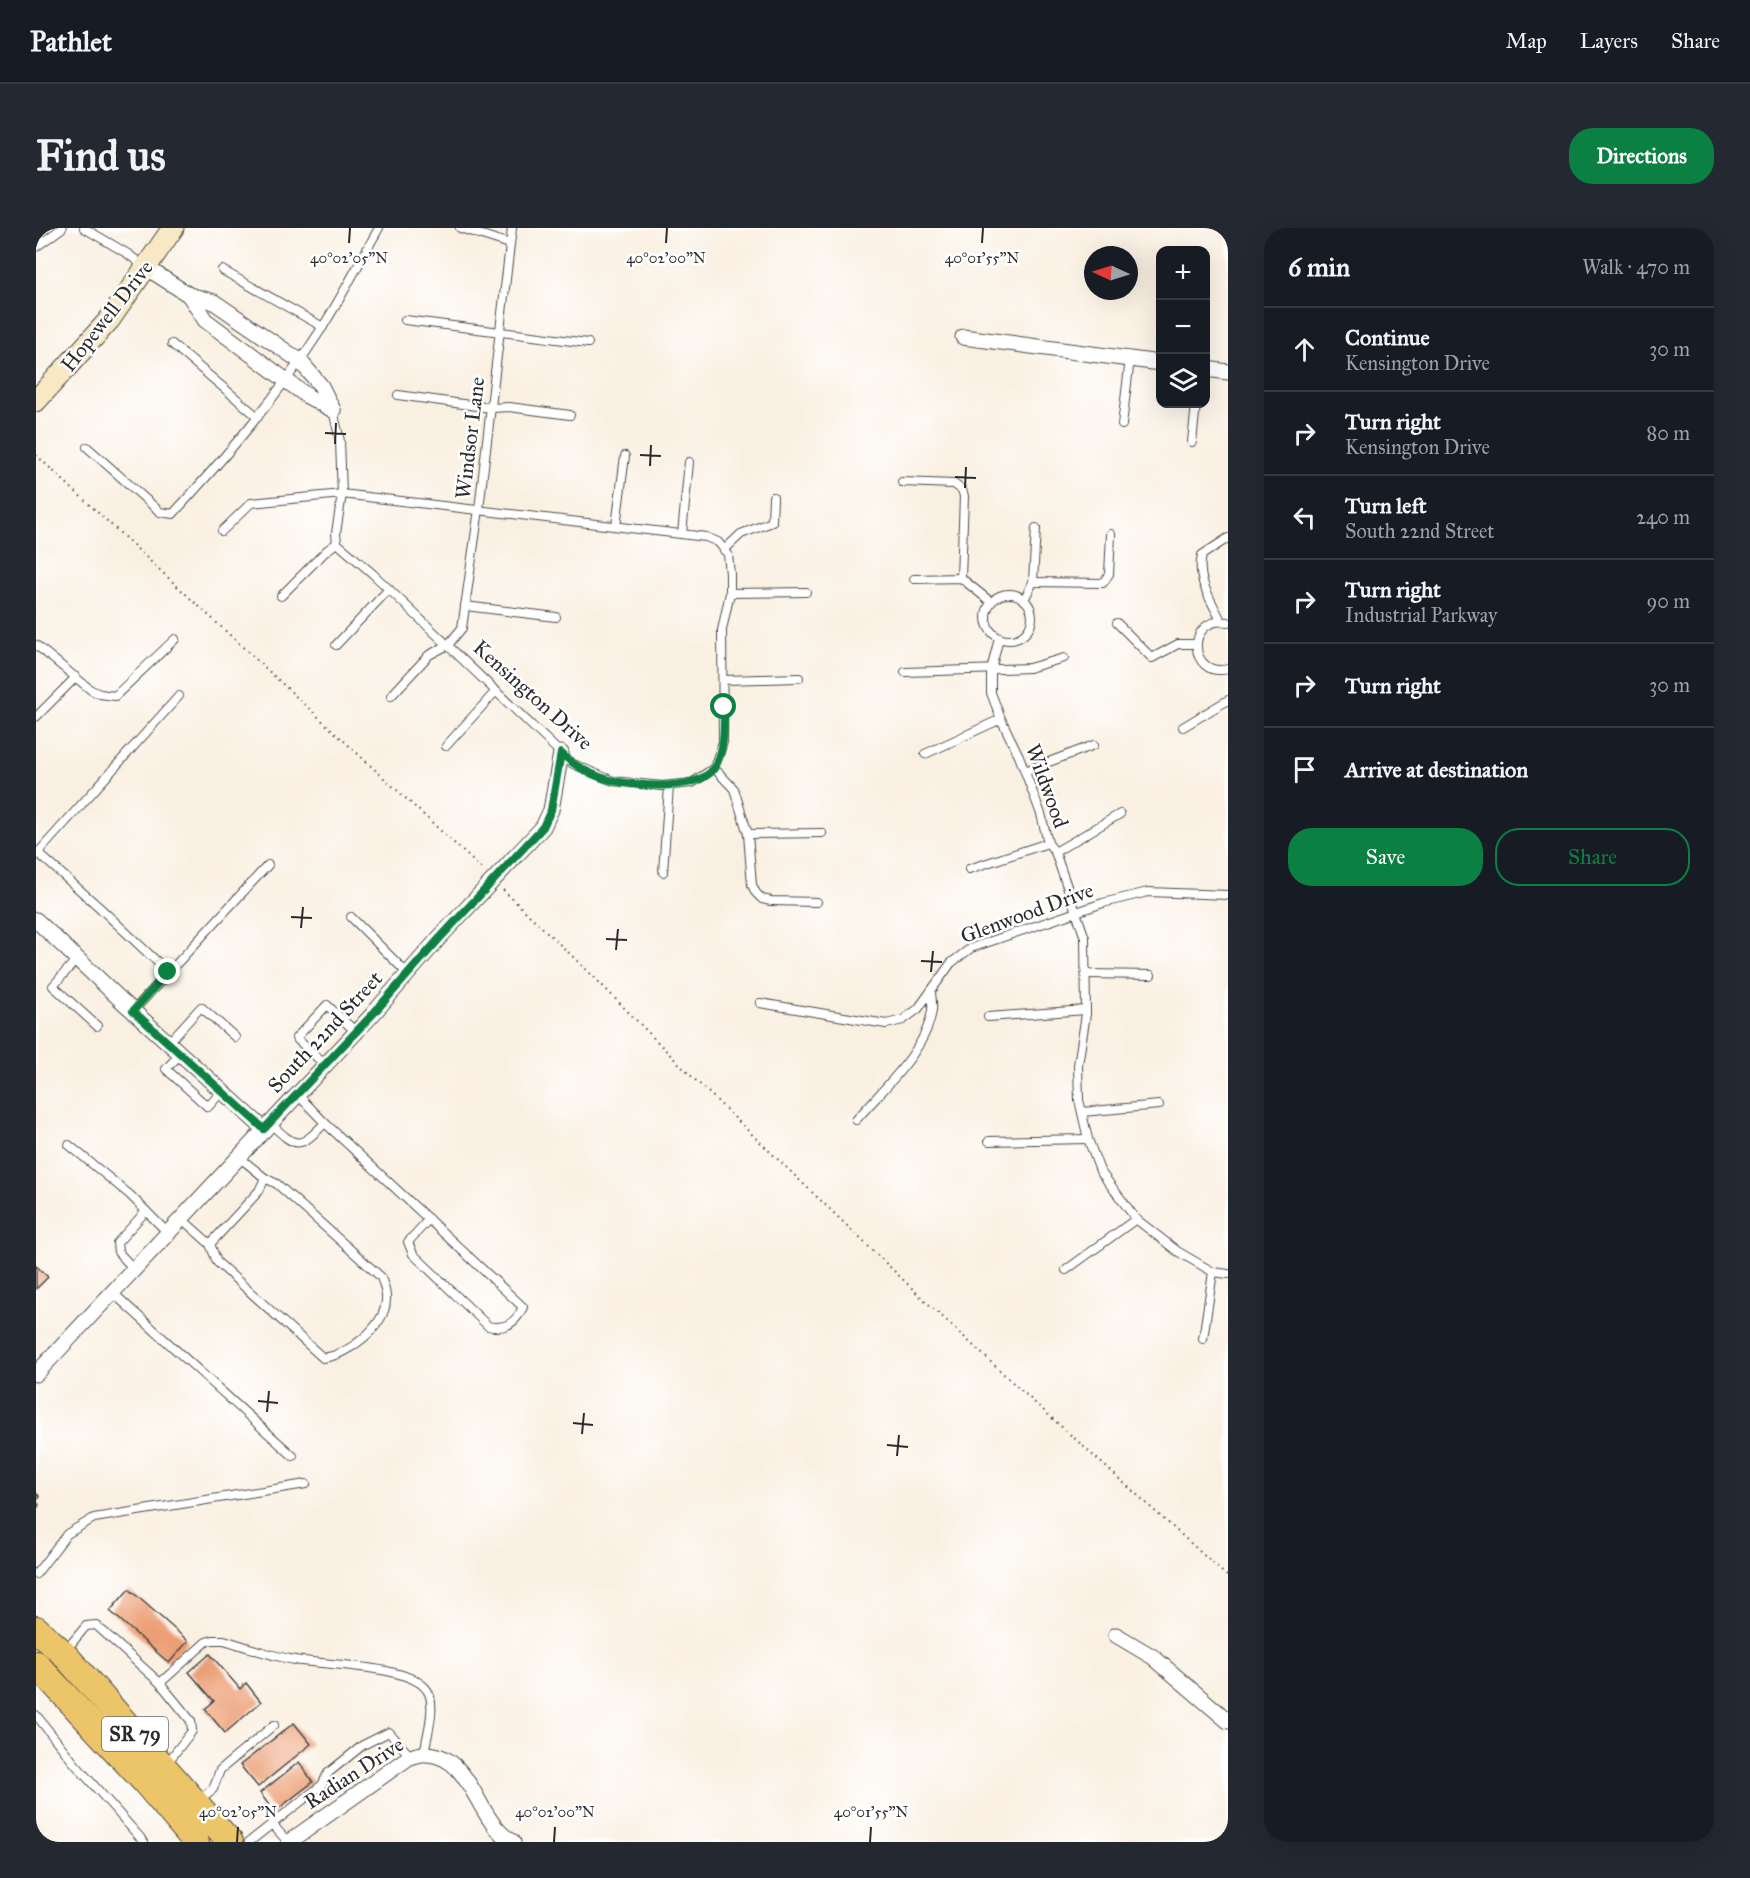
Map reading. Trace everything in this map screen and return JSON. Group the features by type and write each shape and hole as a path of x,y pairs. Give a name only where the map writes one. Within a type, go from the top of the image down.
{"highway":[{"name":"SR 79","path":"38,1632 63,1653 230,1842"},
{"name":"SR 79","path":"36,1664 146,1783 196,1842"}],"main road":[{"name":"Hopewell Drive","path":"36,401 110,319 173,228"}],"street":[{"path":"147,268 189,295 214,302 300,361 321,386 333,410"},
{"path":"189,295 205,320 307,396 333,410"},
{"path":"963,337 1156,362"},
{"path":"1210,370 1228,372"},
{"name":"South 22nd Street","path":"36,1374 356,1032 543,827 551,810 561,753"},
{"path":"36,920 222,1091 267,1126"},
{"path":"1116,1635 1153,1657 1228,1721"},
{"name":"Radian Drive","path":"289,1842 418,1755 440,1756 451,1763 464,1777 498,1831 513,1842"}],"lane":[{"path":"36,247 62,228"},
{"path":"84,228 147,268"},
{"path":"87,447 160,512 173,514 258,417 300,361 323,327 379,228"},
{"path":"460,228 510,244"},
{"name":"Windsor Lane","path":"448,645 462,628 480,510 512,228"},
{"path":"222,270 323,327"},
{"path":"405,320 588,343"},
{"path":"172,344 258,417"},
{"path":"1122,425 1130,359"},
{"path":"398,395 491,408 509,407 570,415"},
{"path":"1192,442 1196,408"},
{"path":"281,596 337,543 336,533 342,494 340,441 333,410"},
{"path":"616,526 625,456"},
{"path":"681,534 690,462"},
{"path":"902,482 954,484 962,490 964,496 961,578"},
{"path":"222,531 251,503 342,494 706,537 718,542 728,554 730,593 722,630 723,742 714,768 734,789 748,834 752,885 756,893 762,899 771,901 817,902"},
{"path":"724,550 741,534 772,522 773,497"},
{"path":"1024,600 1034,582 1036,528"},
{"path":"1034,582 1103,583 1108,574 1111,534"},
{"path":"1228,538 1202,555 1200,565 1200,575 1225,621 1207,625 1202,630 1196,644 1204,664 1217,670 1228,669"},
{"name":"Kensington Drive","path":"337,543 389,589 571,763 613,781 669,786 692,783 714,768"},
{"path":"914,579 961,578 992,602"},
{"path":"336,645 389,589"},
{"path":"730,593 806,592"},
{"path":"1004,594 1011,594 1024,600 1032,612 1032,620 1026,633 1013,640 999,638 993,634 986,621 986,614 992,602 1004,594"},
{"path":"465,606 556,617"},
{"path":"1117,623 1152,658 1178,644 1196,644"},
{"name":"Wildwood","path":"999,638 991,670 991,693 1041,814 1048,843 1055,852 1085,938 1086,1010 1078,1065 1079,1100 1088,1139 1100,1171 1136,1219 1177,1251 1213,1272"},
{"path":"36,645 100,694 115,696 175,639"},
{"path":"391,696 429,655 448,645"},
{"path":"905,672 1034,668 1064,658"},
{"path":"36,717 76,677"},
{"path":"723,680 799,678"},
{"path":"446,746 496,691"},
{"path":"168,972 99,907 37,854 179,696"},
{"path":"1184,727 1228,700"},
{"path":"925,754 1001,719"},
{"path":"1024,771 1095,745"},
{"path":"663,873 669,786"},
{"path":"1055,852 1120,814"},
{"path":"748,834 822,833"},
{"path":"969,869 1048,843"},
{"path":"133,1011 268,865"},
{"name":"Glenwood Drive","path":"760,1003 886,1024 903,1020 918,1009 951,963 971,948 1076,912 1148,892 1228,895"},
{"path":"351,917 408,974"},
{"path":"77,959 53,986 97,1026"},
{"path":"1087,974 1151,975"},
{"path":"856,1120 915,1052 932,1010 931,992"},
{"path":"325,1065 296,1038 327,1005 356,1032"},
{"path":"169,1042 201,1007 235,1037"},
{"path":"988,1017 1086,1010"},
{"path":"181,1053 166,1069 208,1107 222,1091"},
{"path":"297,1094 325,1123 523,1307 507,1326 498,1329 488,1326 413,1254 408,1242 429,1220"},
{"path":"1082,1112 1159,1105"},
{"path":"267,1126 288,1140 298,1142 308,1141 325,1123"},
{"path":"989,1141 1088,1139"},
{"path":"69,1145 130,1195 168,1233"},
{"path":"182,1219 210,1244 217,1262 323,1358 352,1348 377,1322 385,1308 387,1297 381,1277 277,1184 265,1178 239,1157"},
{"path":"210,1244 259,1191 265,1178"},
{"path":"134,1269 118,1252 117,1242 146,1211"},
{"path":"1066,1270 1136,1219"},
{"path":"1203,1340 1213,1272 1228,1274"},
{"path":"112,1292 292,1456"},
{"path":"36,1575 67,1534 94,1518 306,1484"},
{"path":"63,1653 86,1626 96,1625 160,1683 191,1721 192,1731 164,1767"},
{"path":"160,1683 206,1642 224,1640 293,1659 394,1672 413,1678 427,1689 433,1701 418,1755 389,1732 374,1739 328,1773 322,1785 249,1842"},
{"path":"36,1715 75,1764 144,1842"},
{"path":"196,1803 213,1789 220,1770 274,1725"},
{"path":"272,1824 289,1842"}],"path":[{"path":"36,455 493,880 594,977 685,1070 919,1295 1228,1577"}],"building":[{"path":"36,1266 48,1277 36,1289"},
{"path":"129,1589 188,1641 169,1663 110,1611"},
{"path":"210,1654 240,1689 246,1683 261,1702 225,1733 205,1709 214,1701 189,1672"},
{"path":"294,1723 311,1744 258,1787 240,1765"},
{"path":"299,1762 313,1782 274,1812 260,1793"}],"route":[{"path":"168,972 133,1011 264,1129 372,1015 543,827 551,810 561,753 571,763 613,781 663,786 692,783 714,768 723,742 724,707"}]}
